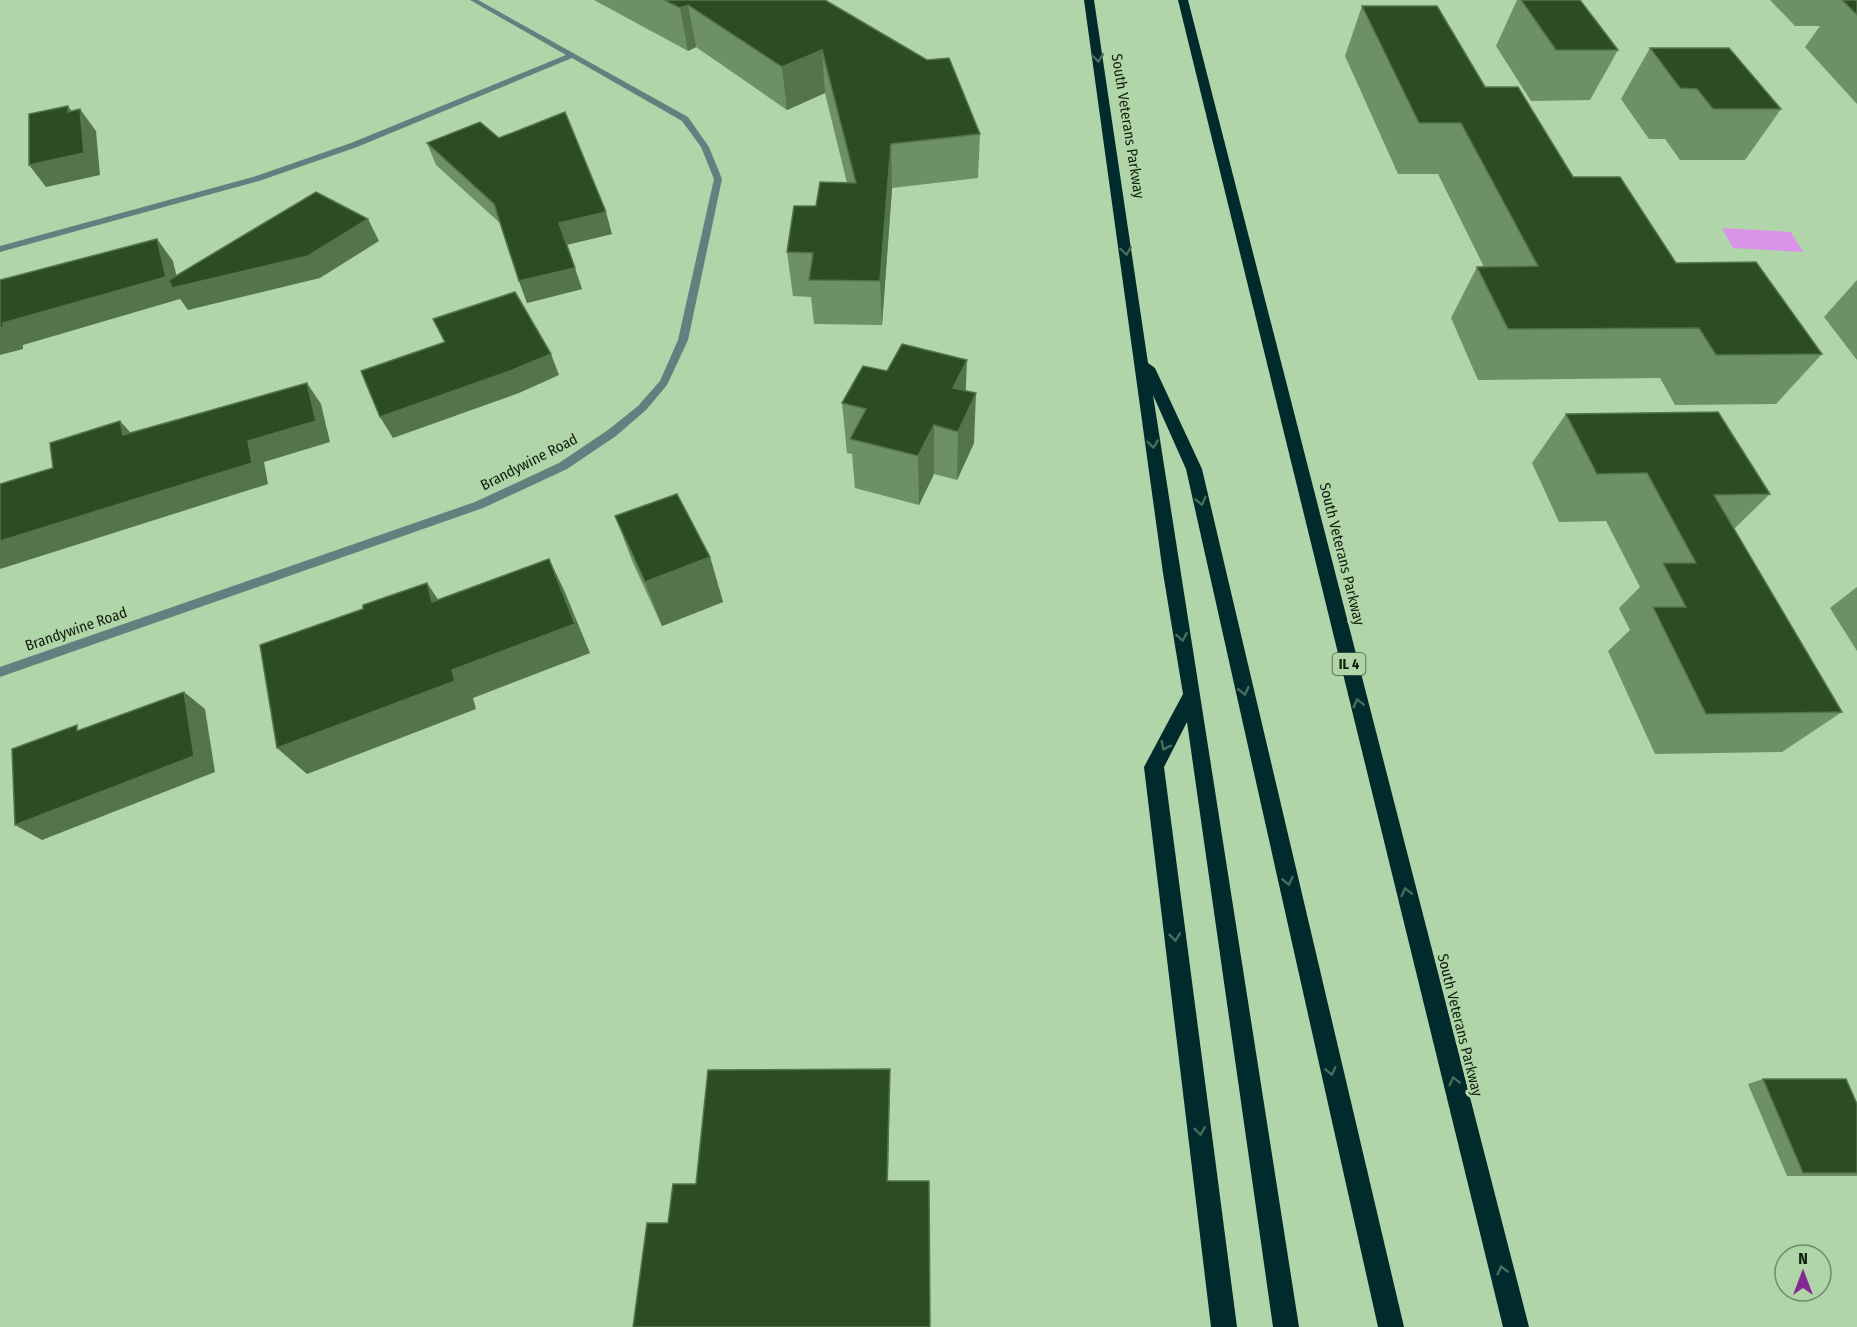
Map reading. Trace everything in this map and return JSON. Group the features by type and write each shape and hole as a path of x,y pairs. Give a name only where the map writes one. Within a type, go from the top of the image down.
{"highway":[{"name":"South Veterans Parkway","path":"1089,0 1171,573 1192,694 1286,1327"},
{"name":"South Veterans Parkway","path":"1183,0 1516,1327"},
{"path":"1140,350 1194,469 1356,1184 1391,1327"},
{"path":"1192,694 1154,767 1224,1327"}],"street":[{"name":"Brandywine Road","path":"0,672 479,505 563,466 612,433 642,408 664,384 683,340 718,179 711,155 699,134 685,119 473,0"},
{"path":"0,249 278,171 364,141 571,56"}],"shaded area":[{"path":"1722,228 1791,232 1803,252 1733,248"}],"building":[{"path":"664,0 825,0 927,60 949,58 980,134 891,144 880,281 809,280 813,253 787,252 794,206 816,206 820,182 856,183 822,50 782,67 688,5 680,8"},
{"path":"1521,0 1580,0 1618,50 1556,50"},
{"path":"1842,0 1857,0 1857,15"},
{"path":"1362,6 1437,6 1485,87 1518,87 1573,177 1620,177 1676,263 1756,262 1822,354 1716,355 1699,328 1508,329 1477,267 1538,266 1461,123 1419,123"},
{"path":"1650,48 1729,48 1781,109 1713,109 1697,89 1680,88"},
{"path":"68,106 68,112 80,109 84,153 29,165 29,114"},
{"path":"565,112 606,212 559,223 575,268 519,281 494,204 427,143 480,122 499,138"},
{"path":"316,192 368,219 308,256 172,288 169,280"},
{"path":"157,239 166,277 3,323 3,327 0,328 0,280"},
{"path":"515,292 551,354 380,417 361,371 445,342 433,319"},
{"path":"902,344 967,360 953,388 976,393 958,432 934,425 918,456 850,439 866,409 842,403 863,366 887,371"},
{"path":"307,383 316,421 248,441 252,463 0,541 0,484 53,468 50,443 120,421 123,435"},
{"path":"1718,412 1770,494 1714,495 1842,712 1706,714 1653,607 1686,607 1663,563 1696,563 1647,473 1597,474 1566,414"},
{"path":"677,494 710,557 645,582 615,516"},
{"path":"549,559 575,624 452,670 455,681 277,748 260,645 363,609 363,605 427,583 432,602"},
{"path":"184,692 194,756 15,825 12,749 77,725 77,731"},
{"path":"890,1069 887,1181 929,1181 930,1327 633,1327 647,1223 668,1223 673,1184 696,1184 708,1070"},
{"path":"1763,1079 1846,1079 1857,1104 1857,1173 1803,1173"}]}
